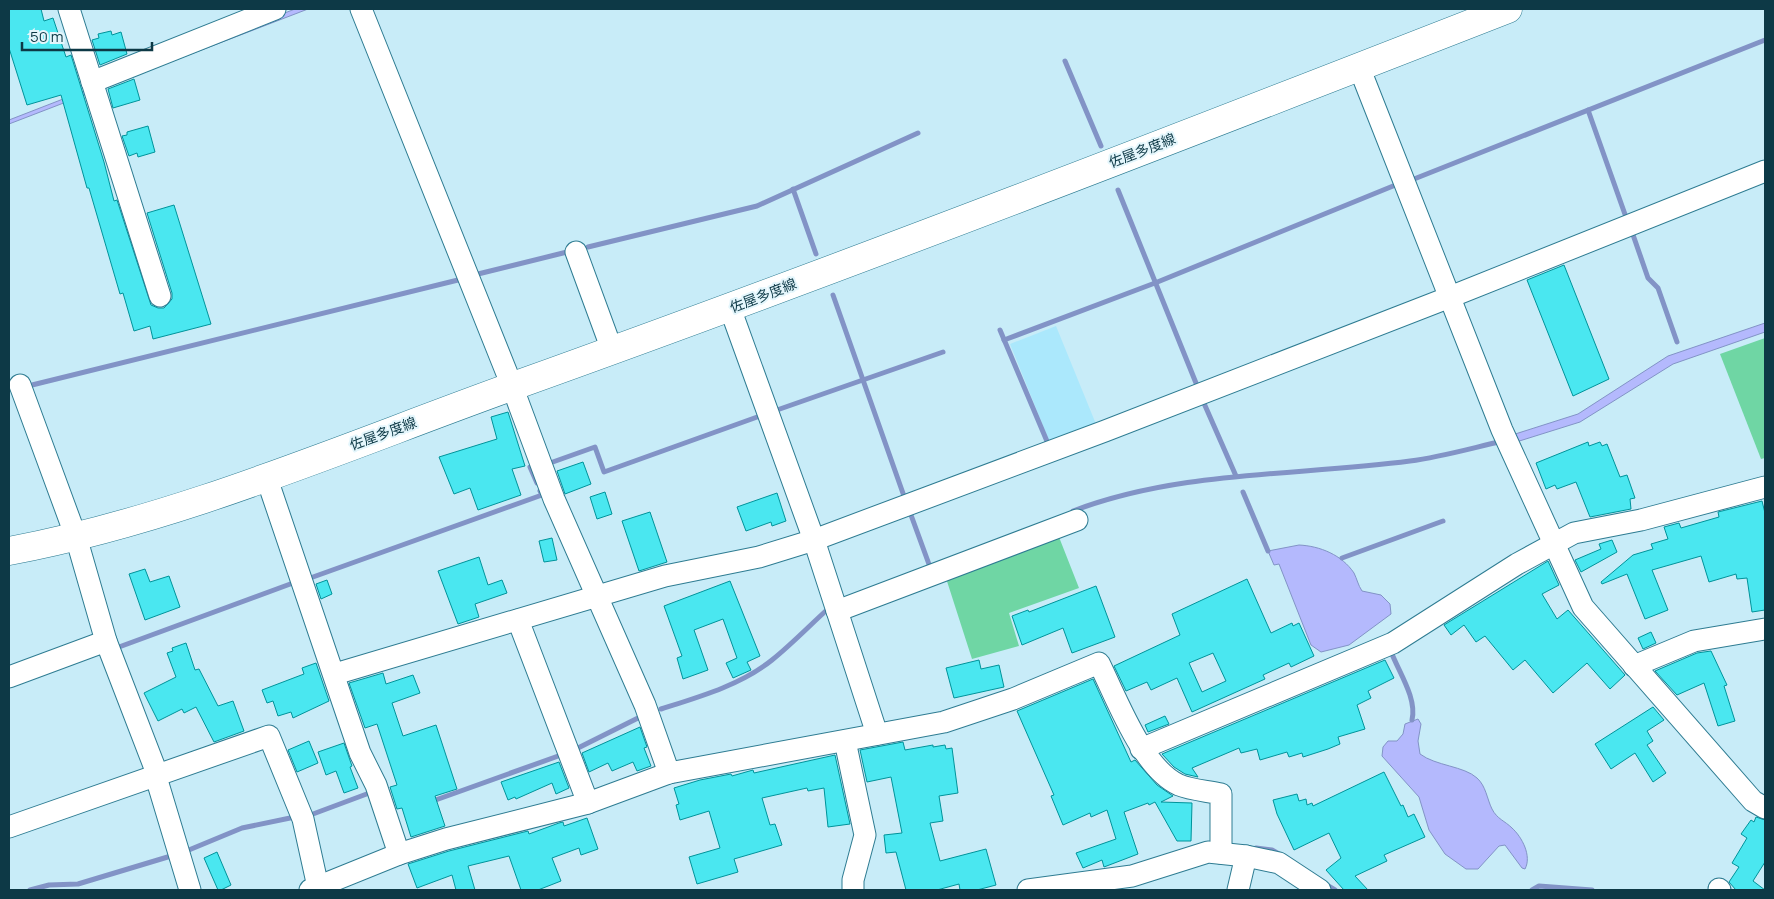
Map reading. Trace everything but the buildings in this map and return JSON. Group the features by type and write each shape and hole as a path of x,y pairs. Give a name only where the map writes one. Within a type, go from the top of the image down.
{"main road":[{"name":"佐屋多度線","path":"9,551 76,537 155,515 266,476 730,308 1508,9"}],"street":[{"path":"69,9 160,296"},
{"path":"94,87 275,9"},
{"path":"361,9 512,386 554,499 645,704 669,773"},
{"path":"1359,67 1506,440 1583,607 1753,801 1765,808"},
{"path":"335,674 665,576 759,558 814,540 1105,431 1450,297 1765,171"},
{"path":"576,252 612,350"},
{"path":"730,308 814,540 876,734"},
{"path":"20,385 76,537 106,641 157,777 185,880 190,890"},
{"path":"266,476 335,674 360,753 376,785 399,854"},
{"path":"1141,749 1393,643 1517,564 1554,542 1574,533 1641,520 1765,488"},
{"path":"837,611 1077,520"},
{"path":"518,620 588,803"},
{"path":"1634,666 1694,642 1765,629"},
{"path":"9,677 106,641"},
{"path":"9,827 157,777 270,736 303,820 314,889 399,854 446,839 588,803 669,773 944,722 1013,699 1099,663 1141,749 1158,768 1179,785 1221,794 1220,853"},
{"path":"844,741 865,835 853,880 853,890"},
{"path":"1028,890 1132,876 1208,852 1246,856 1279,863 1320,890"},
{"path":"1238,890 1246,856"}],"shaded area":[{"path":"1056,326 1098,429 1052,448 1010,344"}],"green space":[{"path":"1765,338 1765,458 1761,459 1720,354"},
{"path":"1057,532 1079,588 1009,613 1019,646 972,659 945,575"}],"water":[{"path":"295,9 308,9 9,124 9,120"},
{"path":"1765,323 1765,332 1673,364 1580,422 1513,443 1509,436 1578,414 1668,356"},
{"path":"1299,545 1315,547 1337,556 1354,573 1362,591 1381,595 1390,604 1391,614 1349,645 1321,652 1311,645 1279,564 1274,565 1268,551"},
{"path":"1418,719 1421,724 1418,741 1420,754 1434,761 1465,771 1480,781 1494,812 1516,832 1525,847 1527,864 1525,869 1522,868 1505,845 1499,846 1478,869 1466,869 1445,854 1429,830 1419,797 1382,756 1383,747 1388,741 1397,741 1403,734 1405,724"}],"waterway":[{"path":"1409,181 1765,40"},
{"path":"1065,61 1101,146"},
{"path":"1588,110 1627,220"},
{"path":"588,247 757,206 918,133"},
{"path":"1004,340 1155,283 1398,184"},
{"path":"793,189 816,254"},
{"path":"1118,190 1198,388"},
{"path":"1631,229 1648,278 1658,288 1677,342"},
{"path":"478,274 567,252"},
{"path":"28,386 458,280"},
{"path":"833,295 905,499"},
{"path":"1000,330 1049,446"},
{"path":"777,410 943,352"},
{"path":"1203,401 1236,476"},
{"path":"550,463 595,447 604,472 760,416"},
{"path":"1073,511 1155,488 1240,476 1410,461 1503,441"},
{"path":"530,467 537,483"},
{"path":"313,577 542,495 540,491"},
{"path":"1243,492 1268,551"},
{"path":"911,515 930,567"},
{"path":"1342,558 1443,521"},
{"path":"119,647 293,583"},
{"path":"661,709 690,700 747,677 787,648 829,608"},
{"path":"1392,654 1410,695 1413,712 1412,720"},
{"path":"576,749 638,718"},
{"path":"430,802 561,755"},
{"path":"313,814 372,792"},
{"path":"184,852 242,828 295,817"},
{"path":"1256,848 1272,850 1279,854"},
{"path":"30,890 49,885 78,884 171,856"},
{"path":"1325,884 1335,890"},
{"path":"1532,890 1539,886 1592,890"}]}
